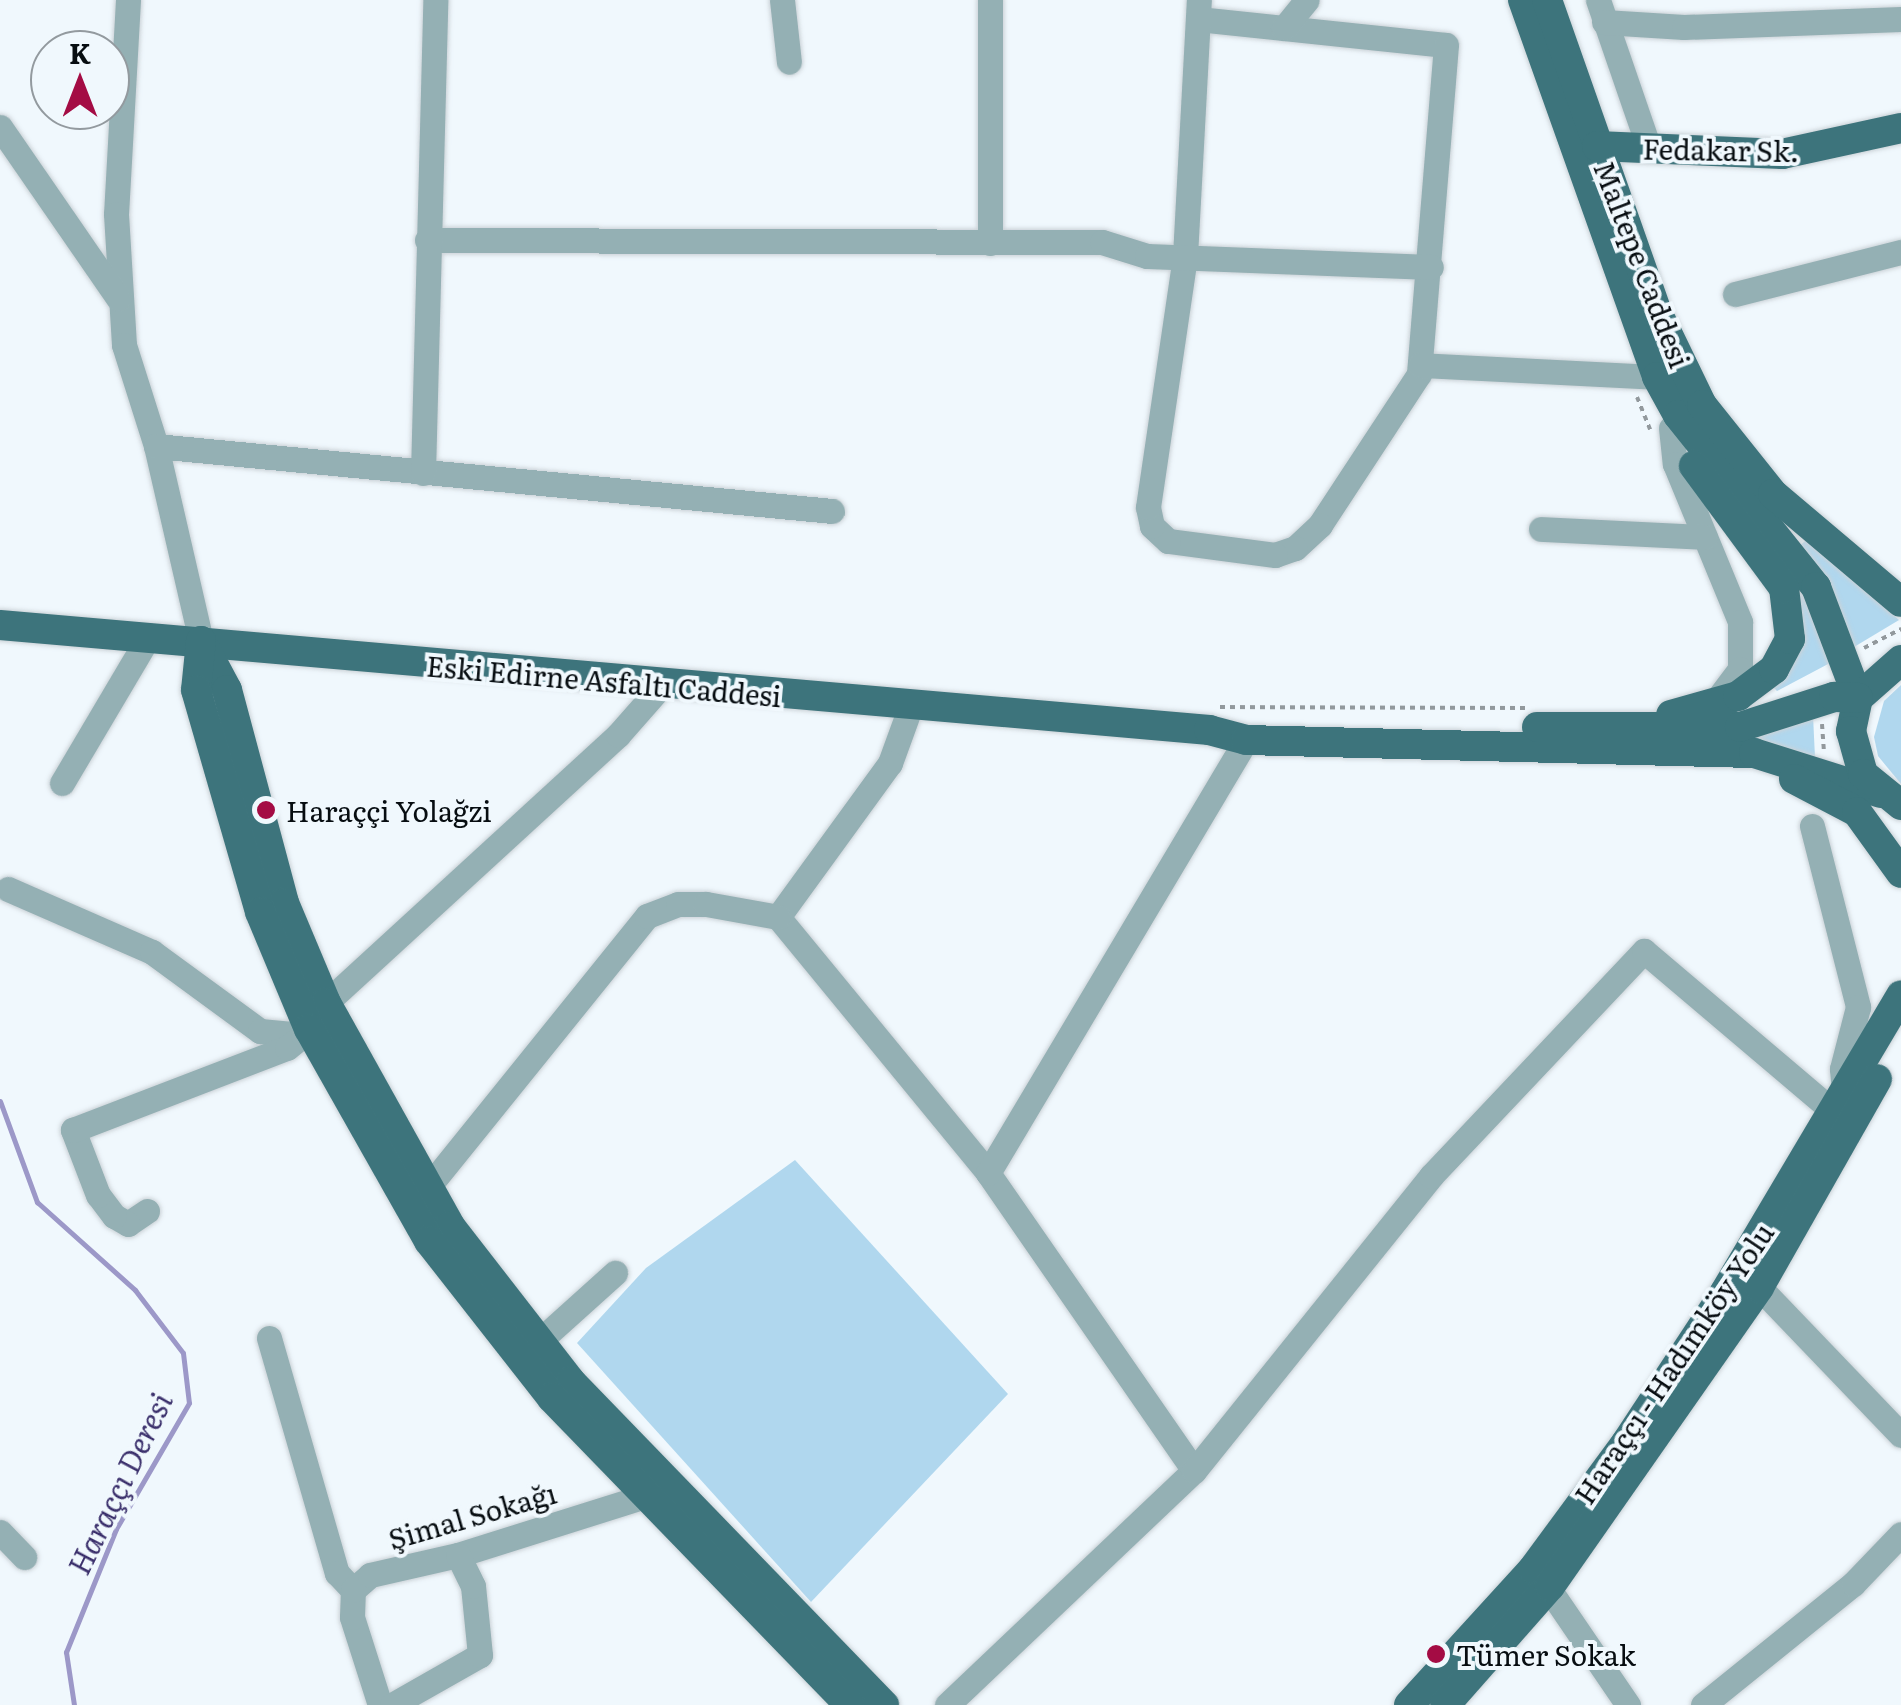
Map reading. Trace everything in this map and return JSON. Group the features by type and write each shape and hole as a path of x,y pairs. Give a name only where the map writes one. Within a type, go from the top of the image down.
{"main road":[{"name":"Maltepe Caddesi","path":"1523,0 1644,378"},
{"name":"Maltepe Caddesi","path":"1547,0 1656,310 1693,389 1742,460 1829,543"},
{"name":"Fedakar Sk.","path":"1597,146 1810,151 1901,128"},
{"path":"1582,738 1710,709 1774,669 1785,654 1792,622 1784,588 1661,430 1644,378"},
{"path":"1644,378 1816,587 1842,667 1858,698 1852,744 1863,774 1891,799 1901,832"},
{"path":"1829,543 1901,582"},
{"path":"1829,543 1901,602"},
{"name":"Eski Edirne Asfaltı Caddesi","path":"0,625 910,708 1212,719"},
{"path":"201,641 196,690 260,912 311,1020 419,1198 530,1350 849,1705"},
{"path":"1212,719 1246,740 1582,738 1740,728 1820,702 1858,698 1901,660"},
{"path":"1212,719 1582,738 1754,753 1827,773 1891,799"},
{"path":"1582,738 1613,760 1754,767 1789,778 1857,812 1882,838 1901,873"},
{"name":"Haraççı - Hadımköy Yolu","path":"1409,1705 1542,1577 1900,1005"},
{"name":"Haraççı - Hadımköy Yolu","path":"1445,1705 1759,1287 1900,1005"},
{"path":"654,1487 884,1705"}],"street":[{"path":"128,0 118,298 124,345 156,446 201,641"},
{"path":"423,473 435,0"},
{"path":"782,0 789,62"},
{"path":"990,0 990,243"},
{"path":"1284,28 1307,0"},
{"path":"1684,27 1686,0"},
{"path":"1198,10 1284,28 1446,45 1431,267 1420,365 1378,442 1320,524 1294,548 1259,556 1168,541 1152,526 1148,506 1184,256 1198,10"},
{"path":"1601,11 1684,27 1792,12 1901,19"},
{"path":"1601,11 1649,148"},
{"path":"0,127 118,298"},
{"path":"427,240 1102,242 1147,256 1431,267"},
{"path":"1735,294 1901,252"},
{"path":"1420,365 1644,378"},
{"path":"1661,430 1706,537 1742,642 1740,669 1710,709"},
{"path":"156,446 832,511"},
{"path":"1541,529 1706,537"},
{"path":"62,783 148,636"},
{"path":"147,1211 128,1224 114,1216 98,1195 73,1130 242,1070 311,1020 618,736 660,686"},
{"path":"778,916 890,763 910,708"},
{"path":"988,1173 1246,740"},
{"path":"1812,826 1858,1007 1842,1069 1840,1104"},
{"path":"8,889 152,952 260,1031 311,1020"},
{"path":"419,1198 647,916 678,904 706,904 778,916 988,1173 1194,1471"},
{"path":"947,1705 1194,1471 1431,1176 1644,951 1840,1104"},
{"path":"530,1350 615,1273"},
{"path":"1759,1287 1901,1436"},
{"path":"269,1338 337,1573 353,1590 352,1617 380,1705"},
{"name":"Şimal Sokağı","path":"353,1590 370,1575 458,1554 654,1487"},
{"path":"0,1532 24,1557"},
{"path":"1702,1705 1852,1584 1901,1534"},
{"path":"392,1705 474,1664 480,1655 473,1586 458,1554"},
{"path":"1542,1577 1628,1705"}],"path":[{"path":"1644,378 1661,430"},
{"path":"1842,667 1876,638 1901,629"},
{"path":"1820,702 1827,773"},
{"path":"1212,719 1540,708"}],"shaded area":[{"path":"1809,538 1899,620 1849,650 1799,546"},
{"path":"1800,578 1830,663 1777,691 1769,683 1791,660"},
{"path":"1901,685 1901,784 1878,756 1874,737 1884,701"},
{"path":"1813,715 1815,758 1743,734"},
{"path":"795,1160 1008,1394 811,1602 577,1343 646,1268"}],"waterway":[{"name":"Haraççı Deresi","path":"0,1101 37,1202 135,1290 183,1353 189,1403 116,1529 66,1652 74,1705"}],"place":[{"name":"Haraççi Yolağzi","path":"266,810"},
{"name":"Tümer Sokak","path":"1436,1654"}]}
